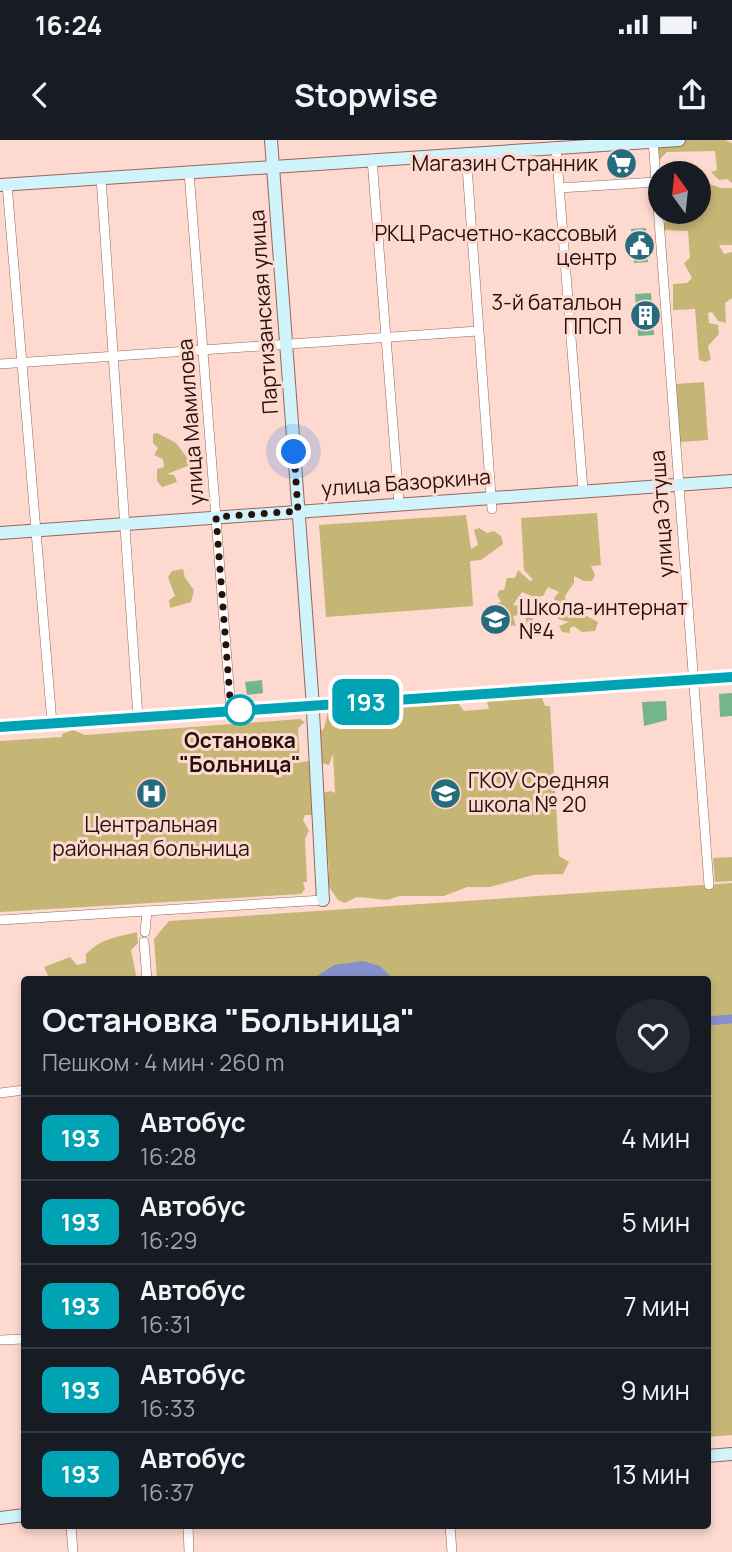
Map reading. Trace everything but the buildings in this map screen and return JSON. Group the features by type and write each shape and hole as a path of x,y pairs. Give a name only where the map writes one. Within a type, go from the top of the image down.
{"street":[{"name":"Партизанская улица","path":"271,140 312,706 323,901"},
{"path":"52,723 24,362 4,184 679,140"},
{"name":"улица Этуша","path":"653,141 654,161"},
{"path":"556,147 583,490"},
{"path":"466,153 491,503"},
{"path":"372,159 399,502"},
{"name":"улица Мамилова","path":"190,172 231,711"},
{"path":"101,178 111,356 138,718"},
{"path":"559,188 648,183"},
{"name":"улица Этуша","path":"659,224 709,885"},
{"path":"0,364 478,331"},
{"name":"улица Базоркина","path":"0,533 399,502 491,503 583,490 732,481"},
{"path":"0,727 732,677"},
{"path":"0,920 323,901"},
{"path":"147,911 144,937 147,976"},
{"path":"0,1093 21,1090"},
{"path":"0,1340 21,1339"},
{"path":"711,1456 732,1454"},
{"path":"0,1518 21,1515"},
{"path":"71,1529 73,1552"},
{"path":"188,1529 189,1552"},
{"path":"450,1529 452,1552"}],"shaded area":[{"path":"664,140 725,140 732,143 732,183 727,179 719,180 711,172 717,170 715,151 667,152 658,161 650,157 649,148 666,146"},
{"path":"711,185 732,188 732,245 719,245 724,254 732,252 732,298 725,303 726,323 718,321 712,312 708,313 709,323 718,325 719,334 708,346 711,359 706,362 699,360 695,309 673,310 673,284 687,283 692,278 684,263 690,258 688,231 662,230 664,224 711,224"},
{"path":"704,382 708,440 680,442 676,384"},
{"path":"157,433 176,443 188,459 202,457 203,460 167,474 174,475 177,482 162,487 157,481 157,469 164,467 163,459 154,455 158,448 153,443 153,434"},
{"path":"597,513 601,565 591,566 595,575 592,581 584,581 574,576 574,583 565,596 568,612 577,611 598,622 595,631 582,632 574,626 570,628 570,633 562,632 559,626 569,622 558,619 560,609 554,598 559,592 548,587 543,596 534,597 522,592 513,605 521,606 524,599 536,603 536,612 531,611 534,624 527,624 524,611 513,617 516,626 507,625 501,632 491,627 489,623 493,619 496,604 501,602 497,595 500,590 504,590 507,578 515,578 518,570 530,581 533,580 524,570 521,518"},
{"path":"466,515 471,549 478,545 474,530 479,528 487,533 494,531 501,536 503,544 481,560 470,561 473,606 326,617 319,525"},
{"path":"183,569 185,578 194,590 191,602 170,608 169,600 175,596 168,577 172,571"},
{"name":"ГКОУ Средняя школа № 20","path":"541,695 545,706 550,706 559,856 569,862 563,874 533,875 490,887 467,887 444,896 400,896 387,900 357,897 345,903 338,900 327,884 329,870 322,793 335,793 333,754 329,765 321,763 318,734 324,728 328,711 366,715 386,706 432,703 459,704 464,711 489,709 487,702 493,698"},
{"name":"Центральная районная больница","path":"300,719 305,722 298,728 300,762 312,761 315,815 305,815 303,820 309,831 305,839 307,882 303,882 305,889 301,894 0,912 0,741 62,737 62,734 73,730 85,735"},
{"path":"732,857 732,881 715,882 713,858"},
{"path":"732,883 732,1435 711,1437 711,976 157,976 154,939 169,921"},
{"path":"137,932 138,943 131,950 136,976 48,976 44,967 70,957 77,965 86,963 86,954 98,944"}],"water":[{"path":"363,961 380,966 390,976 317,976 334,965"}],"waterway":[{"path":"711,1021 732,1019"}],"bus line":[{"name":"193","path":"0,727 732,677"}],"place":[{"name":"Магазин Странник","path":"621,164"},
{"name":"РКЦ Расчетно-кассовый центр","path":"640,246"},
{"name":"3-й батальон ППСП","path":"645,315"},
{"name":"Школа-интернат №4","path":"496,620"},
{"name":"Остановка \"Больница\"","path":"240,710"},
{"name":"Центральная районная больница","path":"151,793"},
{"name":"ГКОУ Средняя школа № 20","path":"445,793"}],"route":[{"path":"240,710 231,711 216,517 298,511 294,452"}]}
